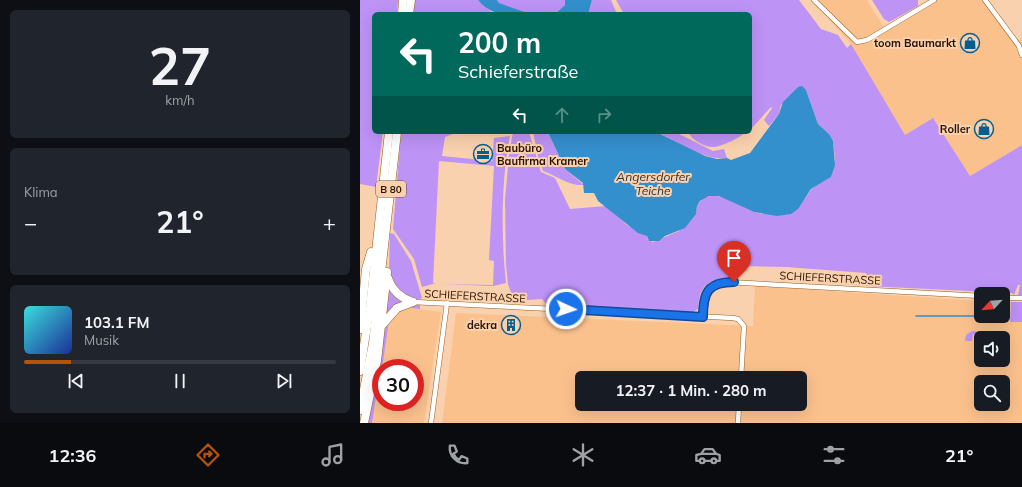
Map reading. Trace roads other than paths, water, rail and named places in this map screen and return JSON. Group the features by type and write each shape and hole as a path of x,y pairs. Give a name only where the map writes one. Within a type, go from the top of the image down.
{"highway":[{"path":"402,12 403,0"},
{"path":"409,12 411,0"},
{"name":"B 80","path":"360,371 370,307 389,134"},
{"name":"B 80","path":"360,410 373,342 397,134"},
{"path":"360,327 366,269 379,222"},
{"path":"364,423 381,329 387,273 386,235"},
{"path":"360,280 366,269"},
{"path":"387,273 394,290 404,298 413,302"},
{"path":"381,329 393,312 401,306 413,302"}],"street":[{"path":"814,0 857,42 867,40 934,0"},
{"path":"923,0 923,6"},
{"path":"985,0 1020,46 1022,54"},
{"name":"SCHIEFERSTRASSE","path":"703,317 704,300 708,291 712,286 727,282 974,296"},
{"path":"1010,298 1022,298"},
{"name":"SCHIEFERSTRASSE","path":"413,302 733,318 742,323 744,332 741,371"},
{"path":"431,423 447,303"},
{"path":"738,423 739,411"}],"water":[{"path":"478,0 497,0 499,3 524,12 495,12 484,6"},
{"path":"565,0 592,0 589,12 557,12 565,5"},
{"name":"Angersdorfer Teiche","path":"802,86 806,90 818,124 830,135 833,141 835,165 831,177 811,189 798,209 791,214 777,216 754,212 719,196 709,196 700,201 697,206 696,214 685,228 665,236 659,241 649,241 647,236 638,233 598,201 594,193 584,193 583,183 565,169 549,134 660,134 705,156 717,159 727,158 731,160 750,153 779,114 783,102 798,87"}],"waterway":[{"path":"916,316 974,316"}],"place":[{"name":"toom Baumarkt","path":"970,43"},
{"name":"Roller","path":"984,129"},
{"name":"Baubüro Baufirma Kramer","path":"483,154"},
{"name":"dekra","path":"511,325"}]}
